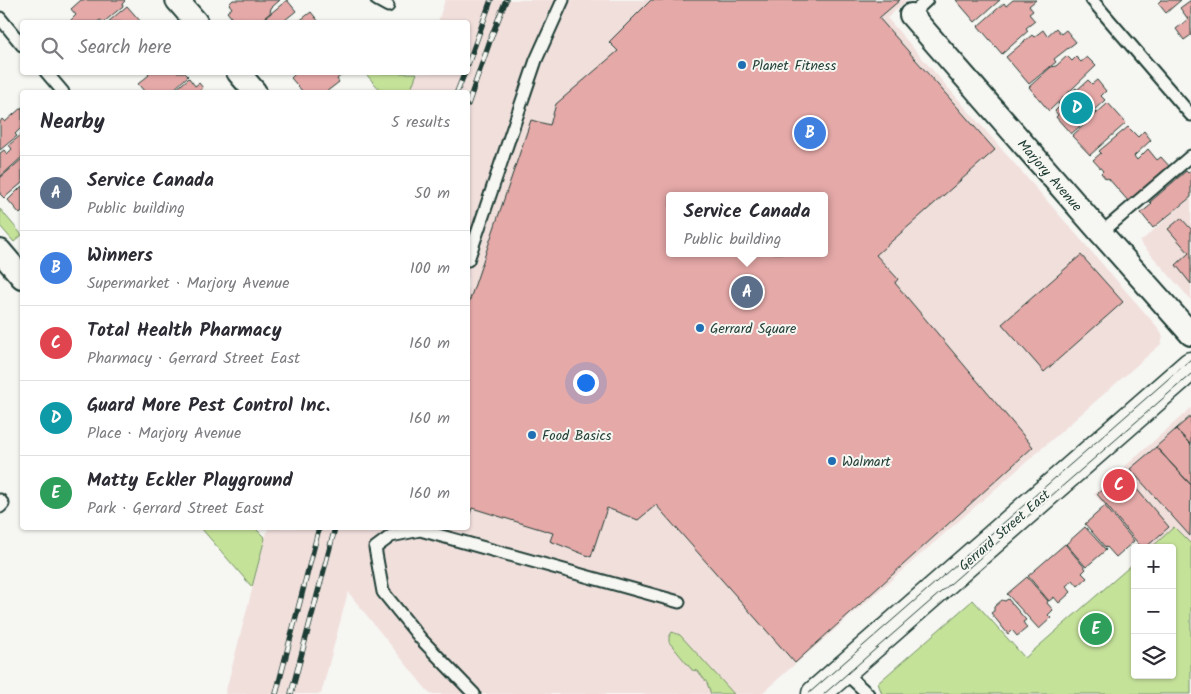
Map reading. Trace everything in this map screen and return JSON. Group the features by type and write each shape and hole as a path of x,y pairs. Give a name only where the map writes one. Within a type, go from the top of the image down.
{"main road":[{"name":"Gerrard Street East","path":"816,694 1191,366"}],"street":[{"path":"177,0 194,20"},
{"name":"Marjory Avenue","path":"919,7 1101,233 1191,334"},
{"path":"240,75 252,90"},
{"path":"0,251 20,275"}],"lane":[{"path":"377,0 388,6"},
{"path":"470,254 536,60 563,0"},
{"path":"1092,0 1191,115"},
{"path":"0,18 20,43"},
{"path":"49,75 61,90"},
{"path":"1101,233 1191,156"},
{"path":"0,500 3,504 0,507"},
{"path":"474,694 421,639 384,592 375,548 392,532 420,530 679,602"},
{"path":"844,671 868,694"}],"shaded area":[{"name":"Gerrard Square","path":"445,0 907,0 887,18 1160,330 1163,337 1161,344 761,694 430,694 348,592 321,694 225,694 267,530 470,530 470,90 411,90 416,75 470,75 470,20 439,20"},
{"path":"1191,197 1191,300 1140,242"},
{"path":"1191,408 1191,544 1174,527 1155,544 1138,544 1094,494"}],"green space":[{"path":"367,75 416,75 411,90 380,90"},
{"path":"0,209 20,233 20,237 14,242 0,226"},
{"path":"1174,527 1191,544 1191,694 882,694 878,683 973,600 1025,658 1131,565 1131,679 1176,679 1176,544 1155,544"},
{"path":"203,530 257,530 265,538 252,587"},
{"path":"672,632 680,635 734,694 711,694 707,683 698,671 692,670 669,642"}],"building":[{"path":"81,0 125,1 122,4 123,6 106,20 71,20 76,15 71,9"},
{"path":"233,0 280,0 271,8 270,13 261,20 243,20 241,18 233,20 227,12 232,8 229,4"},
{"path":"287,0 296,11 285,20 262,20"},
{"name":"Gerrard Square","path":"651,0 900,0 879,18 995,150 876,255 898,279 895,283 1033,447 795,663 656,505 638,520 607,508 591,557 550,541 553,533 472,508 470,514 470,299 531,120 550,125 556,104 618,51 609,42"},
{"path":"956,0 1000,0 975,22"},
{"path":"1013,0 1036,0 1029,6 1033,11 1029,14 1035,21 1026,28 1028,31 1002,54 978,26 1004,3 1006,6"},
{"path":"1161,0 1181,0 1166,13 1158,3"},
{"path":"1191,0 1191,35 1184,40 1176,29 1188,19 1180,8"},
{"path":"127,6 139,20 110,20"},
{"path":"311,12 317,20 301,20"},
{"path":"1056,28 1061,34 1066,30 1076,42 1054,59 1056,62 1029,84 1006,57 1032,35 1034,37 1043,30 1047,36"},
{"path":"1067,56 1072,61 1076,57 1081,62 1087,57 1096,66 1049,111 1029,87 1051,67 1056,66"},
{"path":"149,75 188,76 173,90 143,90 138,84"},
{"path":"294,75 342,75 337,79 339,82 329,90 301,90 291,78"},
{"path":"189,78 195,86 199,83 203,88 200,90 175,90"},
{"path":"1088,80 1092,84 1097,80 1106,91 1101,96 1105,100 1094,110 1096,112 1071,134 1056,117 1058,115 1055,111 1060,106 1058,104"},
{"path":"1108,103 1126,123 1090,155 1072,136"},
{"path":"20,109 20,129 15,134 17,136 0,150 0,122 2,119 5,122"},
{"path":"1128,127 1138,137 1144,131 1151,140 1134,156 1137,160 1148,149 1157,160 1161,157 1170,167 1130,203 1108,178 1106,179 1101,173 1103,171 1093,160 1101,153 1099,151"},
{"path":"20,136 20,159 0,177 0,153 4,150 7,154 12,149 9,145"},
{"path":"20,161 20,185 4,198 0,194 0,178"},
{"path":"1191,170 1191,197 1153,228 1141,213 1152,204 1150,202 1186,171 1188,173"},
{"path":"20,188 20,214 8,200"},
{"path":"1181,218 1191,229 1191,284 1176,265 1189,253 1168,229"},
{"path":"1081,255 1123,302 1044,372 1002,324"},
{"path":"1191,416 1191,445 1176,429"},
{"path":"1176,429 1191,445 1191,485 1156,447"},
{"path":"1156,447 1191,485 1190,536 1130,469"},
{"path":"1123,473 1169,527 1150,544 1139,544 1097,494"},
{"path":"1105,506 1134,541 1116,557 1085,524"},
{"path":"1085,527 1106,550 1086,567 1066,544"},
{"path":"1065,544 1086,569 1082,573 1087,578 1078,586 1073,580 1066,586 1071,592 1059,603 1054,597 1049,601 1028,576"},
{"path":"1027,577 1048,601 1047,603 1053,610 1048,615 1051,618 1039,629 1007,594"},
{"path":"1008,599 1026,620 1023,622 1027,628 1017,636 1012,630 1008,634 991,613 994,611 994,607 1002,600"}],"tram line":[{"path":"808,694 1191,359"},
{"path":"824,694 1191,374"}],"railway":[{"path":"470,58 491,0"},
{"path":"470,98 506,0"},
{"path":"458,90 464,75"},
{"path":"276,694 318,530"},
{"path":"291,694 334,530"}],"place":[{"name":"Planet Fitness","path":"742,65"},
{"name":"Guard More Pest Control Inc.","path":"1077,108"},
{"name":"Winners","path":"810,133"},
{"name":"Service Canada","path":"747,292"},
{"name":"Gerrard Square","path":"700,328"},
{"name":"Food Basics","path":"532,435"},
{"name":"Walmart","path":"832,461"},
{"name":"Total Health Pharmacy","path":"1119,485"},
{"name":"Matty Eckler Playground","path":"1096,629"}]}
